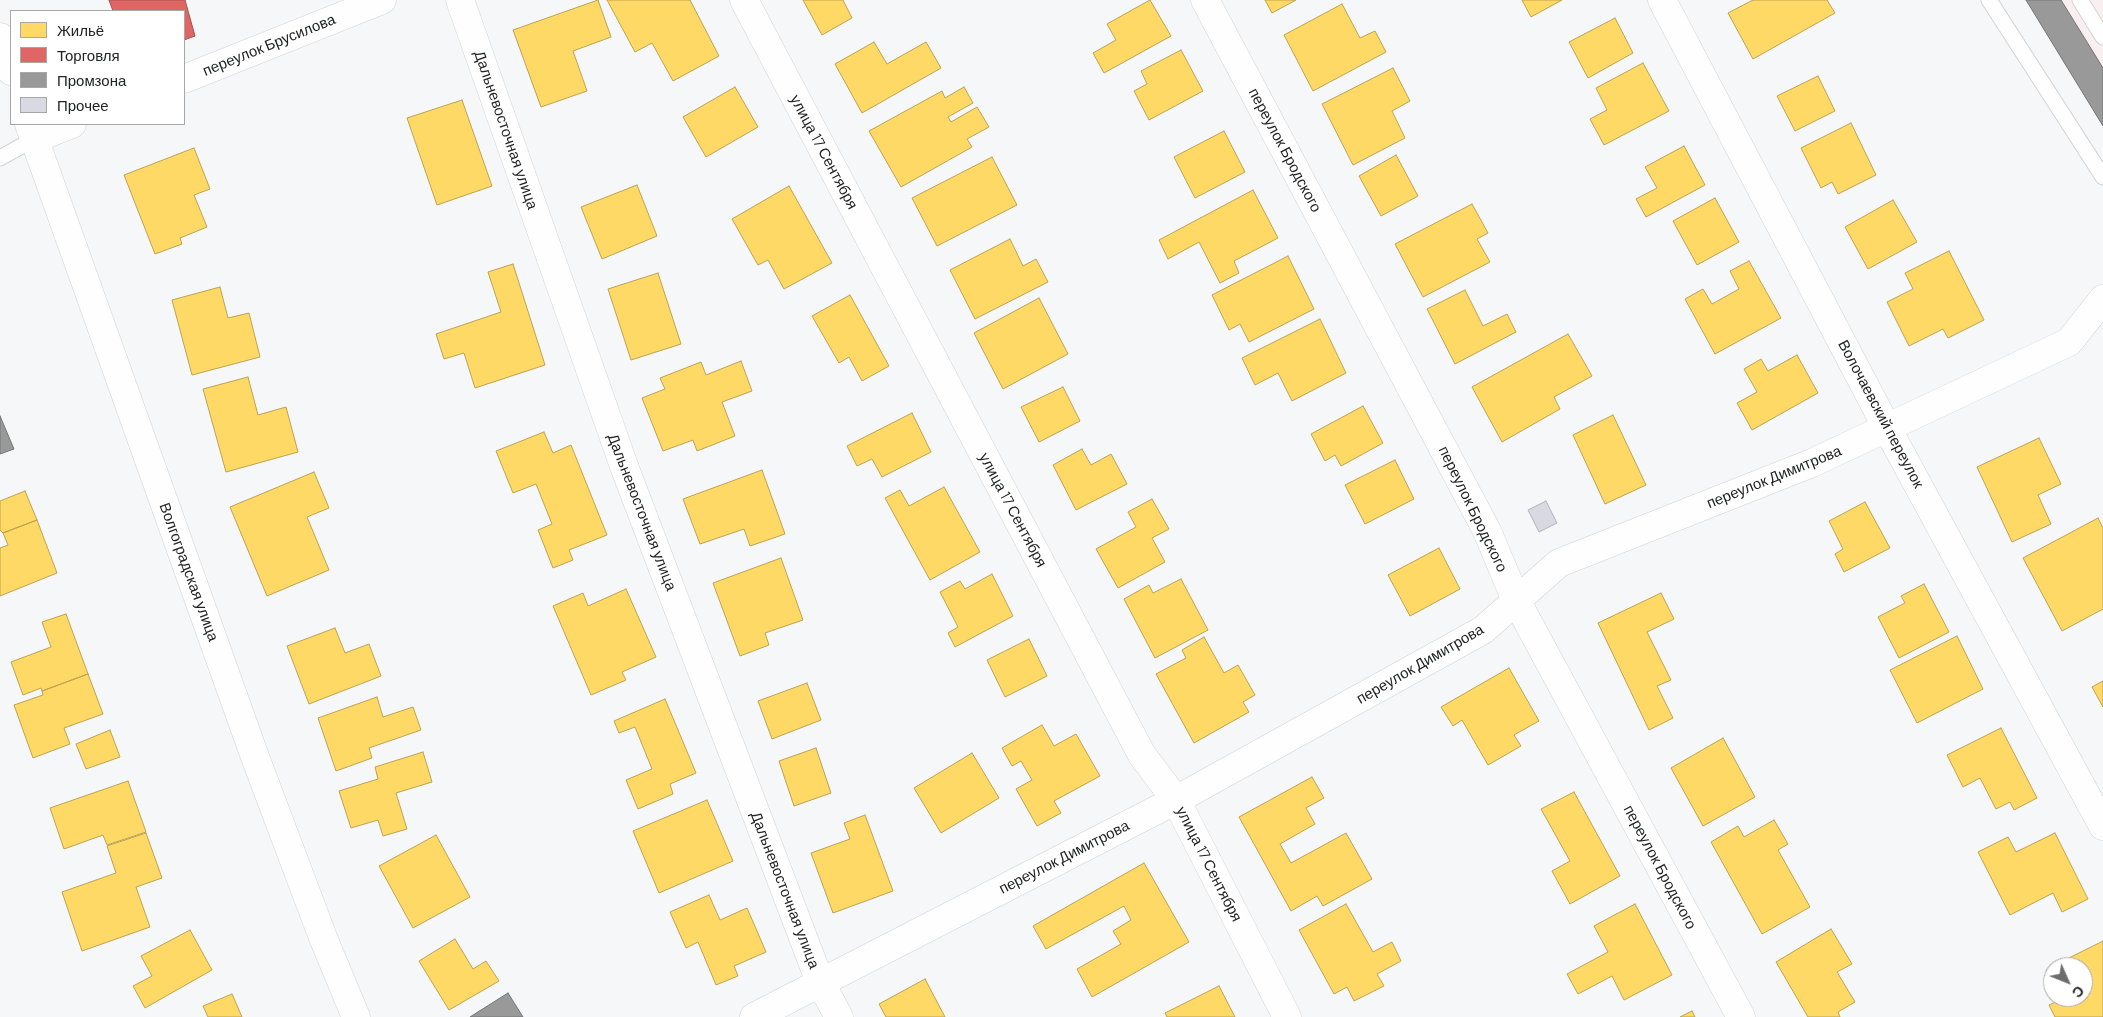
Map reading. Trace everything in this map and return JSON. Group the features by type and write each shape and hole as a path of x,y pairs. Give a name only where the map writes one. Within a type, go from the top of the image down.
{"street":[{"name":"переулок Брусилова","path":"185,79 382,0"},
{"name":"Дальневосточная улица","path":"460,0 624,466 820,982 839,1017"},
{"name":"улица 17 Сентября","path":"744,0 1142,755 1176,800 1287,1017"},
{"name":"переулок Бродского","path":"1205,0 1487,531 1516,600 1741,1017"},
{"name":"Волочаевский переулок","path":"1662,0 1887,428 2103,826"},
{"path":"0,37 10,67"},
{"path":"32,131 66,125"},
{"name":"Волгоградская улица","path":"32,131 256,757 356,1017"},
{"name":"переулок Димитрова","path":"754,1017 1176,800 1483,630 1559,563 1812,463 2069,342 2103,299"}],"lane":[{"path":"1989,0 2103,177"},
{"path":"2080,0 2103,37"},
{"path":"0,158 32,131"}],"shaded area":[{"path":"2026,0 2103,0 2103,126"}],"building: Жильё":[{"path":"598,0 611,37 573,51 587,91 541,107 513,30"},
{"path":"607,0 690,0 719,56 673,81 652,43 635,52"},
{"path":"803,0 843,0 852,18 822,35"},
{"path":"1150,0 1171,36 1104,73 1093,53 1116,40 1107,24"},
{"path":"1265,0 1296,0 1272,13"},
{"path":"1522,0 1562,0 1531,17"},
{"path":"1753,0 1827,0 1835,13 1753,59 1728,13"},
{"path":"1342,4 1360,38 1375,31 1386,52 1313,91 1284,35"},
{"path":"1615,18 1633,53 1588,78 1569,42"},
{"path":"874,42 887,64 926,42 941,68 862,113 835,64"},
{"path":"1181,50 1203,91 1149,120 1134,91 1147,84 1141,71"},
{"path":"1643,63 1669,111 1604,145 1590,119 1607,110 1596,88"},
{"path":"1393,68 1410,101 1392,111 1405,138 1353,165 1322,104"},
{"path":"1818,76 1835,111 1795,131 1777,96"},
{"path":"735,87 758,127 706,157 683,117"},
{"path":"964,87 973,103 948,117 951,122 977,107 989,127 967,139 972,147 901,187 869,131 942,91 945,98"},
{"path":"462,100 492,186 437,205 407,118"},
{"path":"1851,123 1876,175 1838,194 1832,182 1821,188 1801,148"},
{"path":"1224,131 1245,172 1195,198 1174,157"},
{"path":"1684,146 1705,185 1646,217 1636,199 1657,188 1645,167"},
{"path":"194,148 210,189 194,195 207,227 180,238 182,244 155,254 124,175"},
{"path":"1396,155 1418,196 1381,216 1359,176"},
{"path":"992,157 1017,205 937,246 912,198"},
{"path":"637,185 657,236 602,259 581,207"},
{"path":"789,186 832,263 784,289 768,260 758,265 732,219"},
{"path":"1253,190 1278,238 1234,261 1239,273 1220,283 1199,242 1168,259 1159,240"},
{"path":"1715,198 1739,242 1697,265 1673,221"},
{"path":"1893,200 1917,242 1868,269 1845,227"},
{"path":"1472,204 1488,233 1477,239 1490,262 1423,297 1395,244"},
{"path":"1010,239 1023,266 1036,259 1048,282 975,319 950,270"},
{"path":"1949,251 1984,320 1948,338 1943,329 1909,346 1887,302 1913,289 1905,273"},
{"path":"1288,256 1314,309 1249,342 1240,324 1229,330 1212,295"},
{"path":"1749,261 1781,318 1715,354 1685,299 1703,289 1712,304 1739,289 1730,271"},
{"path":"513,264 545,365 475,388 464,353 444,359 436,334 501,312 488,272"},
{"path":"658,273 681,344 631,360 608,289"},
{"path":"220,287 228,318 249,313 260,357 192,375 172,300"},
{"path":"1465,290 1483,326 1507,314 1516,332 1455,364 1427,309"},
{"path":"850,295 889,366 862,381 849,357 839,363 812,316"},
{"path":"1039,298 1068,354 1003,389 974,333"},
{"path":"1320,319 1346,373 1292,401 1278,373 1255,385 1242,358"},
{"path":"1568,334 1592,376 1554,397 1560,409 1502,442 1472,387"},
{"path":"1797,355 1818,393 1752,430 1737,403 1757,392 1744,369 1761,359 1768,371"},
{"path":"741,361 752,391 722,402 735,436 697,451 693,440 663,451 642,398 665,389 660,378 701,362 706,375"},
{"path":"248,377 258,415 286,407 298,452 226,472 203,389"},
{"path":"1063,387 1080,421 1039,442 1021,407"},
{"path":"1363,406 1383,443 1341,466 1335,455 1325,461 1311,434"},
{"path":"912,413 931,452 882,477 872,459 857,466 847,446"},
{"path":"1613,415 1646,485 1605,504 1573,435"},
{"path":"544,432 553,453 571,445 607,535 569,550 573,560 553,568 538,530 552,524 536,484 513,493 496,451"},
{"path":"2039,438 2061,484 2038,495 2051,524 2012,542 1977,467"},
{"path":"1082,449 1091,465 1111,454 1127,484 1076,510 1053,465"},
{"path":"1395,460 1414,499 1365,524 1345,485"},
{"path":"762,470 785,534 750,546 744,529 700,544 683,499"},
{"path":"314,472 329,508 307,517 329,570 267,596 230,507"},
{"path":"944,487 980,552 930,580 885,498 900,490 909,506"},
{"path":"25,491 37,520 3,533 0,530 0,501"},
{"path":"1152,499 1169,529 1152,538 1165,562 1118,588 1096,549 1136,527 1128,512"},
{"path":"1865,502 1890,548 1844,572 1835,554 1843,549 1829,521"},
{"path":"2098,518 2103,528 2103,609 2062,631 2023,558"},
{"path":"37,520 57,573 0,596 0,548 8,545 3,533"},
{"path":"1439,548 1460,589 1410,616 1388,575"},
{"path":"781,558 803,620 765,633 769,645 740,656 713,583"},
{"path":"992,574 1013,616 955,647 948,633 958,627 940,592 960,581 965,589"},
{"path":"1181,579 1208,630 1155,658 1124,599 1149,585 1153,593"},
{"path":"1924,584 1949,632 1899,658 1878,617 1905,603 1901,596"},
{"path":"626,589 656,657 622,672 626,680 591,695 553,606 583,593 588,606"},
{"path":"1661,593 1674,619 1647,632 1671,680 1657,686 1673,718 1649,730 1598,623"},
{"path":"66,614 88,674 42,691 41,688 23,695 11,662 51,647 42,622"},
{"path":"335,628 345,653 369,644 381,676 309,704 287,646"},
{"path":"1957,636 1983,689 1917,723 1890,670"},
{"path":"1204,637 1224,673 1238,665 1255,695 1243,702 1249,712 1194,743 1156,674 1186,658 1182,650"},
{"path":"1029,639 1047,676 1005,697 987,660"},
{"path":"1509,668 1539,721 1514,735 1521,746 1488,765 1462,720 1453,726 1441,707"},
{"path":"88,674 103,714 64,728 70,744 33,758 14,705 43,695 42,691"},
{"path":"2103,681 2103,707 2092,687"},
{"path":"807,683 821,720 772,739 758,701"},
{"path":"377,697 383,717 413,707 421,730 369,748 372,758 336,771 318,718"},
{"path":"665,699 696,773 670,784 673,794 638,809 626,780 652,769 635,727 619,733 614,721"},
{"path":"1042,725 1054,746 1076,734 1100,776 1054,801 1061,813 1037,826 1016,789 1032,780 1021,761 1012,766 1002,748"},
{"path":"2001,728 2037,798 2014,810 2010,802 1996,809 1980,778 1963,787 1947,755"},
{"path":"110,730 120,757 86,769 76,744"},
{"path":"1723,738 1755,797 1703,826 1671,768"},
{"path":"816,748 831,793 794,806 779,761"},
{"path":"423,752 432,782 396,793 407,829 383,836 378,820 351,828 339,791 378,779 375,767"},
{"path":"972,753 999,798 941,833 914,788"},
{"path":"1312,777 1324,798 1306,808 1315,824 1280,844 1291,863 1346,833 1372,879 1323,906 1317,896 1291,911 1239,817"},
{"path":"128,781 146,832 107,845 103,835 64,849 50,808"},
{"path":"1574,792 1620,876 1570,904 1552,871 1570,861 1541,809"},
{"path":"707,800 733,861 659,893 633,831"},
{"path":"865,815 893,891 833,913 811,853 850,839 844,823"},
{"path":"1774,820 1788,844 1778,850 1810,907 1762,934 1711,842 1738,826 1744,837"},
{"path":"146,833 162,878 136,887 150,927 82,951 62,892 116,873 107,846"},
{"path":"2055,833 2088,899 2062,912 2053,893 2010,915 1978,852 2008,837 2016,852"},
{"path":"436,835 470,897 413,928 379,866"},
{"path":"1144,863 1189,942 1092,997 1077,969 1121,944 1113,931 1131,920 1124,906 1046,949 1033,926"},
{"path":"709,895 720,920 747,908 766,952 734,966 738,976 716,985 698,942 686,948 670,912"},
{"path":"1346,904 1373,952 1392,942 1401,961 1377,974 1384,986 1354,1001 1347,987 1334,994 1299,930"},
{"path":"1635,904 1672,975 1624,1000 1612,976 1578,994 1567,974 1608,952 1594,926"},
{"path":"1831,929 1852,964 1837,972 1855,1002 1838,1012 1840,1017 1808,1017 1776,962"},
{"path":"190,930 212,970 145,1008 133,986 152,976 141,956"},
{"path":"455,939 473,969 486,961 499,981 449,1010 419,961"},
{"path":"2103,941 2103,1017 2055,1017 2050,1007 2093,1007 2093,957 2071,957"},
{"path":"925,979 945,1017 886,1017 879,1004"},
{"path":"1219,986 1235,1017 1167,1017 1165,1013"},
{"path":"232,994 242,1017 208,1017 203,1006"},
{"path":"1692,1011 1695,1017 1680,1017"}],"building: Торговля":[{"path":"109,0 185,0 195,36 185,40 185,10 113,10"}],"building: Промзона":[{"path":"2026,0 2061,0 2103,68 2103,126"},
{"path":"0,416 14,449 0,454"},
{"path":"508,993 523,1017 470,1017"}],"building: Прочее":[{"path":"1546,501 1557,523 1539,532 1528,510"}]}
